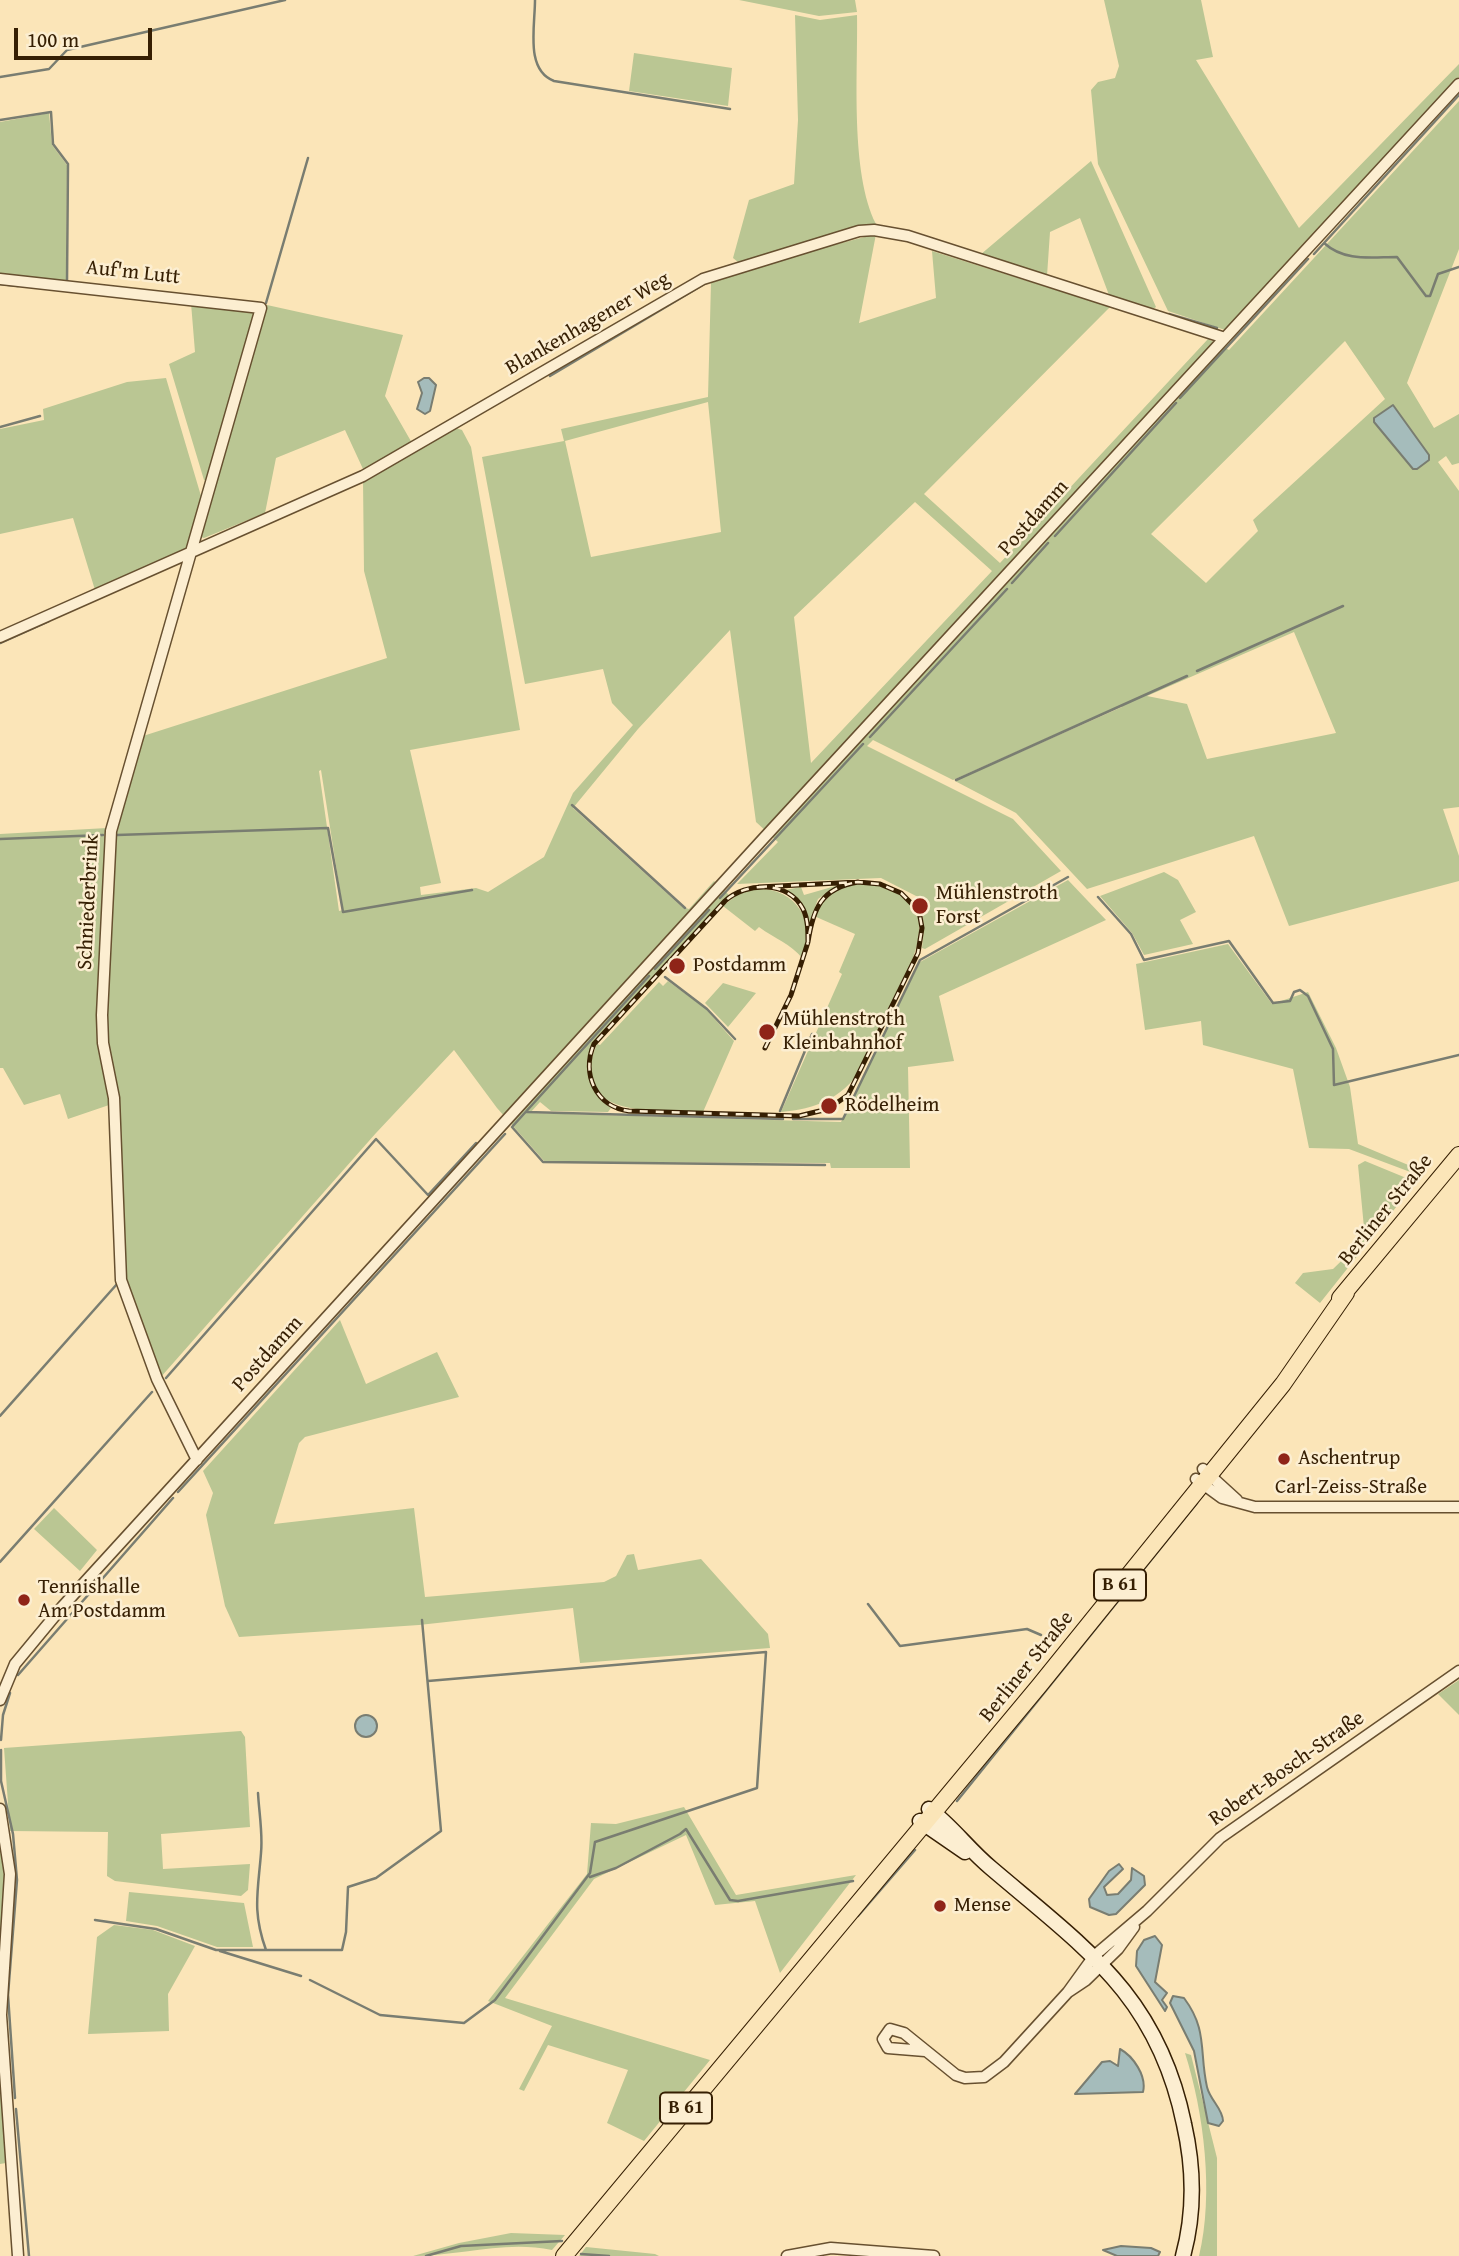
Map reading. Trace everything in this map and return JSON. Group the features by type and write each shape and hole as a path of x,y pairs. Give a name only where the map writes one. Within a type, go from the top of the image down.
{"main road":[{"name":"Berliner Straße","path":"564,2256 927,1817 1203,1476 1334,1304 1346,1293 1459,1154"},
{"path":"927,1817 1098,1960 1128,1993 1150,2026 1176,2085 1192,2174 1192,2208 1184,2256"}],"street":[{"name":"Postdamm","path":"0,1700 15,1664 30,1643 1459,84"},
{"name":"Blankenhagener Weg","path":"0,637 363,476 703,279 859,232 874,230 908,236 1224,338"},
{"name":"Auf'm Lutt","path":"0,279 261,308"},
{"name":"Schniederbrink","path":"197,1460 157,1379 121,1280 114,1098 103,1043 102,1014 111,831 261,308"},
{"name":"Carl-Zeiss-Straße","path":"1203,1476 1242,1504 1255,1507 1459,1507"},
{"name":"Robert-Bosch-Straße","path":"926,2051 956,2075 965,2078 984,2077 1004,2062 1098,1960 1230,1830 1459,1671"},
{"path":"0,1809 10,1874 1,2015 18,2256"},
{"path":"787,2256 831,2249 934,2256"}],"green space":[{"path":"739,0 855,0 857,12 819,16"},
{"path":"1104,0 1201,0 1213,57 1196,60 1299,228 1459,64 1459,77 1225,330 1168,311 1098,164 1091,90 1098,82 1115,78 1119,66"},
{"path":"795,15 820,20 857,15 859,151 862,178 876,224 738,262 733,258 749,200 794,184 798,120"},
{"path":"634,53 732,68 728,106 629,91"},
{"path":"1459,101 1459,249 1407,383 1434,428 1459,414 1459,463 1452,465 1446,456 1438,462 1459,491 1459,807 1443,809 1459,856 1459,881 1289,926 1254,836 1087,889 1016,813 955,781 1122,707 1121,705 953,780 873,740 867,746 1013,819 1061,871 925,949 922,948 922,913 927,908 917,900 918,897 881,878 737,884 778,842 756,822 730,630 638,729 573,808 682,907 689,909 714,881 729,895 593,1042 587,1070 593,1087 611,1108 608,1112 551,1111 540,1102 530,1113 841,1122 920,962 1068,880 1106,920 939,996 954,1061 908,1067 910,1168 831,1168 830,1163 545,1162 497,1108 454,1050 376,1133 160,1378 123,1279 107,1015 114,839 143,736 387,658 364,571 363,480 456,428 462,430 471,447 520,730 410,750 441,883 420,887 421,895 476,888 488,892 544,857 573,793 633,725 612,703 603,669 525,684 482,457 564,441 561,429 708,397 711,283 792,256 876,234 859,323 936,298 932,251 1110,307 924,494 1000,563 1208,339 1229,350","holes":["1345,341 1385,399 1253,520 1258,531 1206,583 1151,534","708,402 721,532 591,557 565,441","915,502 992,571 811,763 794,617","1294,632 1336,733 1207,759 1187,704 1147,696","321,770 343,910 339,911 319,771"]},
{"path":"49,113 52,145 67,165 66,281 0,275 0,122"},
{"path":"1091,161 1156,307 1153,309 1109,295 1080,218 1050,232 1047,276 980,255"},
{"path":"191,303 254,311 208,481 204,480 169,364 195,352"},
{"path":"267,305 403,335 385,396 412,443 363,469 345,430 276,458 265,513 204,538 201,537"},
{"path":"166,378 201,496 187,549 95,590 73,518 0,534 0,429 44,420 43,409 127,382"},
{"path":"107,828 99,1014 112,1104 68,1119 60,1094 24,1105 3,1068 0,1068 0,834"},
{"path":"1164,872 1178,880 1196,912 1180,920 1193,944 1144,955 1132,933 1100,896"},
{"path":"872,883 895,890 910,901 917,914 919,929 911,963 861,1070 853,1080 826,1101 781,1112 842,974 839,972 855,934 814,916 823,900 837,889"},
{"path":"839,885 818,899 809,924 803,905 785,890 801,887 804,895"},
{"path":"753,889 780,893 799,908 807,931 803,959 788,945 759,927 755,931 723,906 737,895"},
{"path":"1228,944 1272,1004 1308,992 1336,1048 1350,1087 1358,1144 1425,1172 1421,1176 1349,1149 1309,1148 1293,1069 1203,1045 1201,1021 1145,1030 1136,964"},
{"path":"668,981 706,1009 734,1041 703,1112 641,1110 621,1106 604,1098 593,1086 590,1069 597,1044 600,1045 659,982 663,986"},
{"path":"723,983 756,993 728,1027 705,1003"},
{"path":"1365,1161 1416,1182 1320,1303 1295,1283 1303,1273 1333,1269 1365,1238 1358,1165"},
{"path":"340,1320 366,1384 437,1352 459,1397 305,1437 299,1443 274,1524 414,1508 425,1597 604,1582 616,1576 627,1555 634,1554 638,1570 701,1559 768,1634 770,1648 580,1663 573,1608 419,1625 239,1637 225,1606 206,1515 213,1493 203,1471"},
{"path":"54,1508 97,1550 80,1571 34,1529"},
{"path":"1459,1680 1459,1715 1438,1694"},
{"path":"241,1731 245,1737 250,1827 161,1834 163,1869 250,1864 248,1890 241,1896 115,1881 107,1876 108,1832 10,1831 4,1748"},
{"path":"684,1807 736,1895 856,1875 780,1973 755,1901 715,1905 686,1835 594,1879 505,1998 710,2060 644,2141 607,2123 628,2070 548,2045 524,2091 519,2089 552,2026 488,2001 587,1874 591,1823 616,1824"},
{"path":"0,1849 4,1875 0,1957"},
{"path":"129,1892 244,1903 253,1947 217,1947 157,1926 126,1921"},
{"path":"114,1925 153,1930 195,1946 168,1994 169,2031 88,2034 97,1937"},
{"path":"1185,2053 1191,2055 1217,2158 1217,2256 1199,2256 1206,2207 1205,2154 1197,2101"},
{"path":"0,2083 6,2163 0,2164"},
{"path":"511,2233 565,2235 552,2250 517,2247 413,2256 459,2243"},
{"path":"586,2247 655,2254 659,2256 579,2256"}],"water":[{"path":"429,378 436,385 430,411 425,414 417,409 422,393 418,382"},
{"path":"1393,405 1429,455 1429,460 1417,469 1413,469 1374,422 1374,418"},
{"path":"366,1715 374,1718 377,1726 374,1734 366,1737 358,1734 355,1726 358,1718"},
{"path":"1119,1864 1123,1869 1104,1887 1107,1895 1118,1894 1131,1880 1132,1868 1144,1876 1145,1885 1116,1914 1109,1915 1090,1907 1089,1899 1109,1871"},
{"path":"1155,1936 1162,1945 1155,1982 1167,1993 1162,2000 1167,2007 1165,2011 1136,1966 1137,1951 1144,1940"},
{"path":"1173,1996 1184,1998 1197,2020 1207,2087 1223,2121 1219,2126 1208,2123 1194,2051 1170,2003"},
{"path":"1120,2049 1130,2056 1138,2067 1143,2080 1143,2092 1075,2094 1102,2062 1110,2061 1118,2066"},
{"path":"1121,2246 1151,2248 1160,2252 1158,2256 1117,2256 1103,2250"}],"waterway":[{"path":"0,77 49,69 67,50 285,0"},
{"path":"535,0 535,58 539,68 554,81 730,109"},
{"path":"1314,254 1459,95"},
{"path":"0,120 51,112 53,144 68,164 67,282"},
{"path":"266,303 308,158"},
{"path":"1324,243 1349,256 1397,257 1426,296 1430,296 1438,274 1459,267"},
{"path":"1180,398 1308,259"},
{"path":"550,376 706,283"},
{"path":"0,284 18,286"},
{"path":"1169,314 1217,328"},
{"path":"1055,536 1176,403"},
{"path":"0,427 40,416"},
{"path":"1012,583 1048,543"},
{"path":"870,737 1007,589"},
{"path":"1197,671 1343,606"},
{"path":"0,643 49,621"},
{"path":"956,780 1187,676"},
{"path":"720,898 863,744"},
{"path":"572,805 685,908"},
{"path":"117,835 328,828 343,912 472,890"},
{"path":"0,839 103,835"},
{"path":"793,1119 843,1119 920,960 1068,877"},
{"path":"1098,897 1131,934 1144,960 1229,941 1273,1003 1290,1001 1294,992 1300,990 1308,996 1333,1049 1334,1085 1459,1055"},
{"path":"655,969 709,910"},
{"path":"649,976 512,1127 543,1162 825,1165"},
{"path":"665,977 707,1009 735,1039"},
{"path":"780,1111 812,1034"},
{"path":"527,1112 783,1119"},
{"path":"178,1492 505,1134"},
{"path":"166,1378 376,1139 428,1195 476,1143"},
{"path":"0,1416 117,1284"},
{"path":"0,1562 152,1392"},
{"path":"18,1675 173,1498"},
{"path":"957,1801 1197,1503"},
{"path":"868,1604 900,1646 1027,1629 1041,1635"},
{"path":"95,1920 156,1929 216,1950 342,1950 346,1932 348,1887 376,1878 441,1831 422,1620"},
{"path":"310,1980 380,2015 464,2023 495,2000 590,1873 595,1842 757,1788 766,1652 428,1681"},
{"path":"1,1740 3,1715 10,1693"},
{"path":"1,1750 1,1781 13,1834 17,1880 8,1995 15,2098"},
{"path":"258,1793 261,1846 257,1912 266,1950"},
{"path":"590,1877 616,1868 686,1829 730,1900 738,1901 853,1881"},
{"path":"858,1916 915,1850"},
{"path":"220,1951 301,1976"},
{"path":"16,2109 29,2256"},
{"path":"426,2256 461,2246 562,2241"},
{"path":"581,2254 609,2256"}],"railway":[{"path":"759,887 858,882 880,884 901,893 919,911 922,928 918,953 848,1095 828,1109 799,1116 629,1111 608,1103 594,1087 591,1077 590,1055 594,1044 725,901 744,890 755,888 766,887 787,893 805,913 808,942 816,910 821,902 835,889 858,882"},
{"path":"765,1048 791,995 808,942"}],"place":[{"name":"Mühlenstroth Forst","path":"920,906"},
{"name":"Postdamm","path":"677,966"},
{"name":"Mühlenstroth Kleinbahnhof","path":"767,1032"},
{"name":"Rödelheim","path":"829,1106"},
{"name":"Aschentrup","path":"1284,1459"},
{"name":"Tennishalle Am Postdamm","path":"24,1600"},
{"name":"Mense","path":"940,1906"}]}
